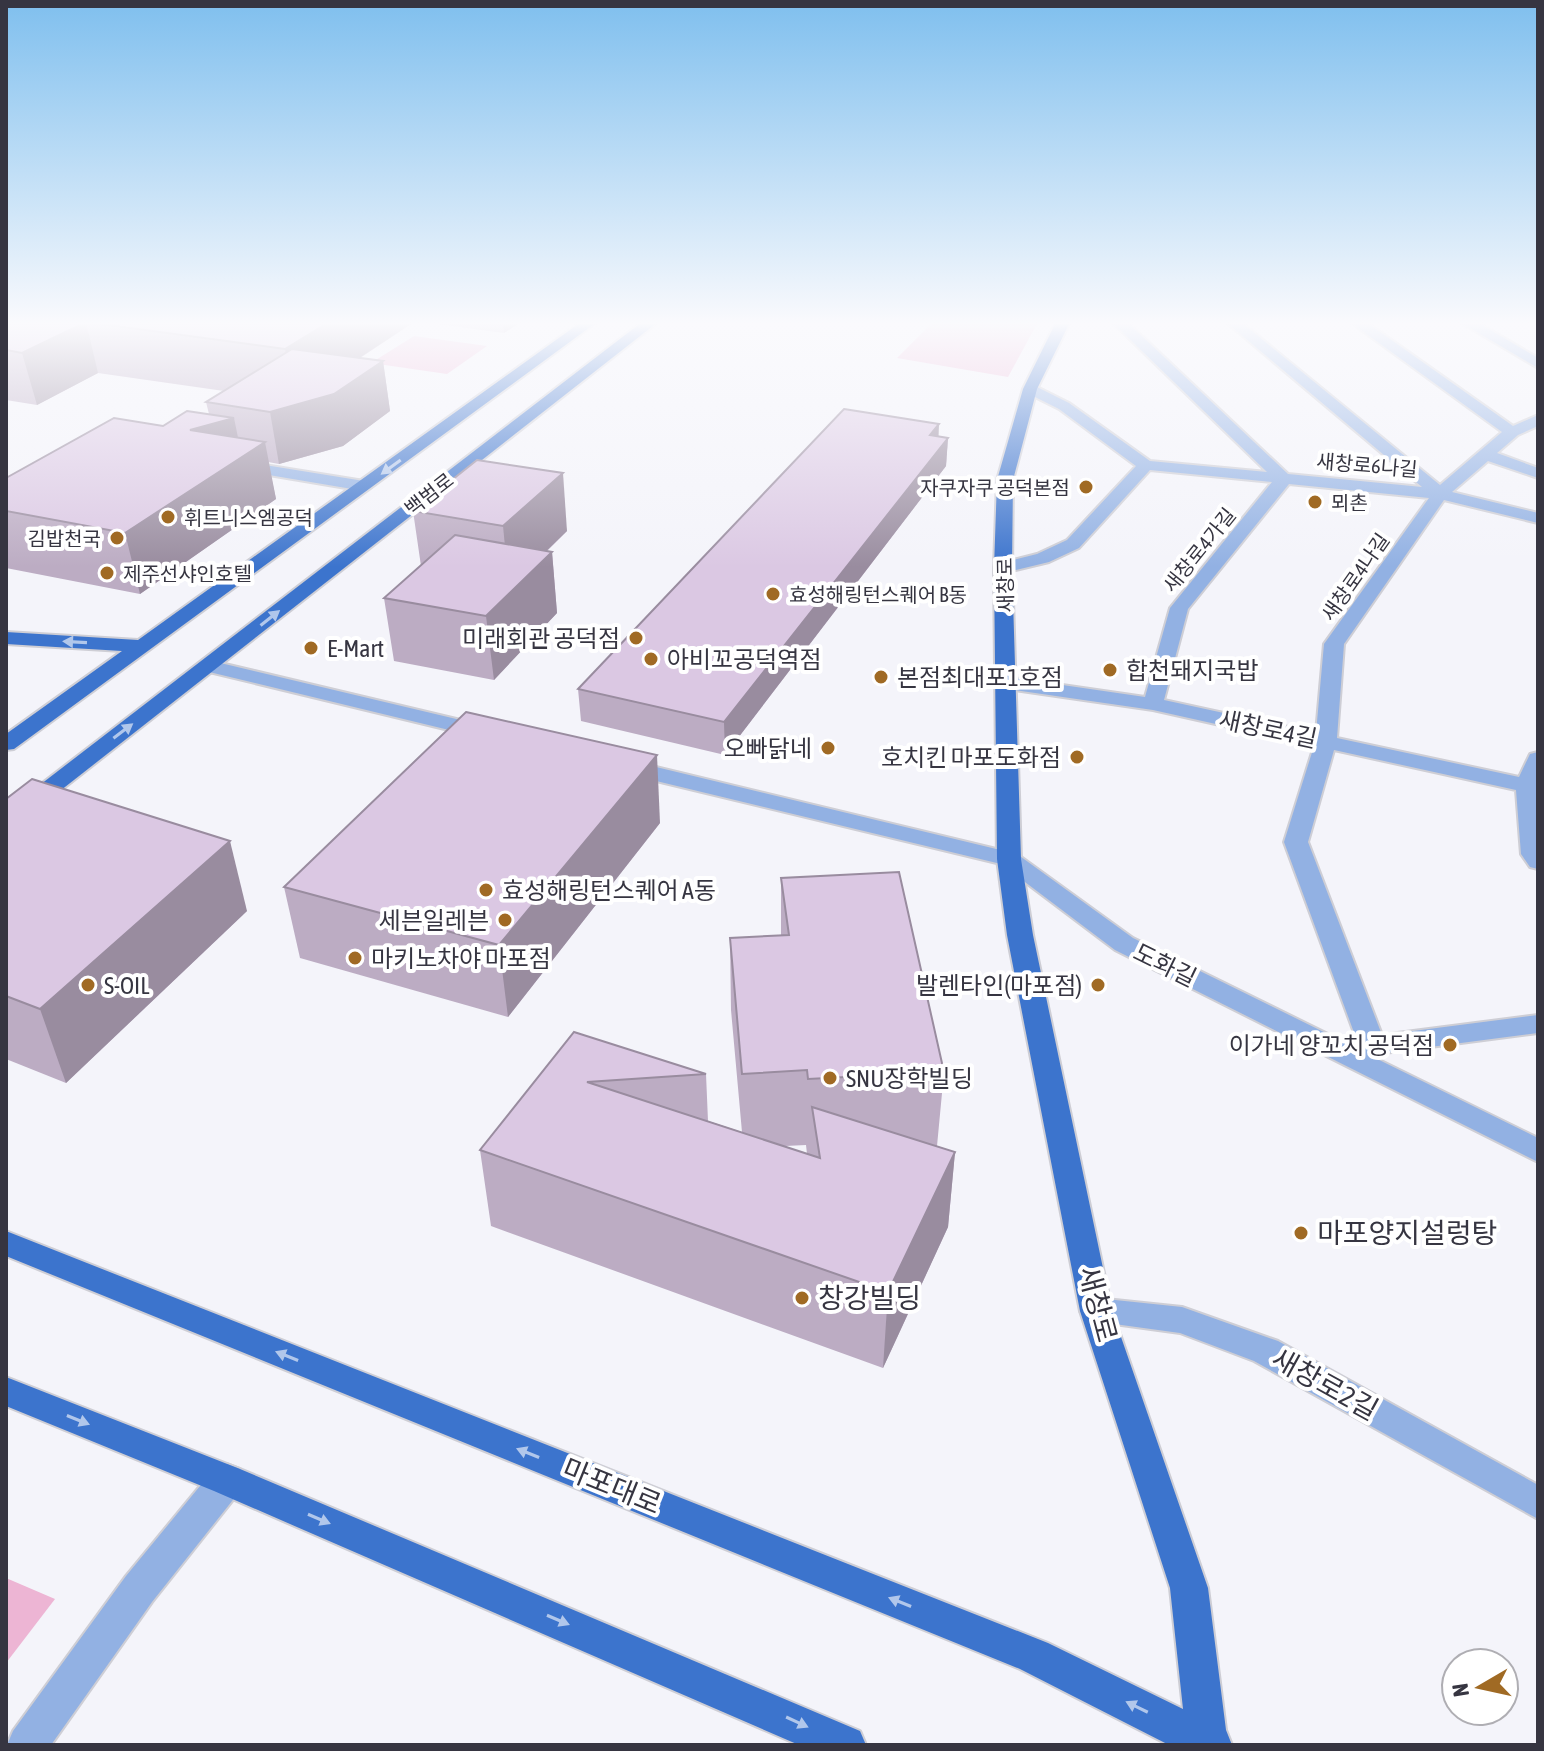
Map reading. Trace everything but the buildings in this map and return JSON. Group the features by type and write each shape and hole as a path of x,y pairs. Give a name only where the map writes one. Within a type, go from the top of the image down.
{"main road":[{"name":"백범로","path":"6,744 477,404"},
{"name":"백범로","path":"6,822 546,404"},
{"name":"새창로","path":"1026,404 1005,480 1003,568 1009,859 1020,935 1096,1311 1189,1588 1209,1743"},
{"path":"6,638 143,646"},
{"name":"마포대로","path":"6,1243 1034,1656 1209,1743"},
{"path":"6,1391 227,1480 846,1745"}],"street":[{"name":"새창로6나길","path":"1059,404 1146,465 1440,494 1538,518"},
{"path":"1205,404 1284,479"},
{"name":"새창로6나길","path":"1331,404 1440,494"},
{"path":"1472,404 1512,432"},
{"name":"새창로4나길","path":"1326,741 1334,644 1440,494 1512,432 1538,420"},
{"path":"1487,455 1538,473"},
{"path":"217,462 364,486"},
{"path":"1003,568 1043,558 1073,544 1146,465"},
{"name":"새창로4가길","path":"1153,704 1179,608 1284,479"},
{"path":"208,666 498,736"},
{"name":"새창로4길","path":"1007,683 1153,704 1532,786"},
{"path":"1326,741 1296,842 1372,1045"},
{"path":"1538,759 1532,786 1533,854 1538,862"},
{"path":"605,762 1009,859"},
{"name":"도화길","path":"1009,859 1124,944 1538,1151"},
{"path":"1335,1050 1538,1024"},
{"name":"새창로2길","path":"1096,1311 1182,1320 1266,1351 1538,1503"},
{"path":"27,1745 139,1589 227,1480"}],"shaded area":[{"path":"6,1578 55,1599 6,1663"}],"place":[{"name":"자쿠자쿠 공덕본점","path":"1086,487"},
{"name":"뫼촌","path":"1315,502"},
{"name":"휘트니스엠공덕","path":"168,517"},
{"name":"김밥천국","path":"117,538"},
{"name":"제주선샤인호텔","path":"107,573"},
{"name":"효성해링턴스퀘어 B동","path":"773,594"},
{"name":"미래회관 공덕점","path":"636,638"},
{"name":"E-Mart","path":"311,648"},
{"name":"아비꼬공덕역점","path":"651,659"},
{"name":"합천돼지국밥","path":"1110,670"},
{"name":"본점최대포1호점","path":"881,677"},
{"name":"오빠닭네","path":"828,748"},
{"name":"호치킨 마포도화점","path":"1077,757"},
{"name":"효성해링턴스퀘어 A동","path":"486,890"},
{"name":"세븐일레븐","path":"505,920"},
{"name":"마키노차야 마포점","path":"355,958"},
{"name":"S-OIL","path":"88,985"},
{"name":"발렌타인(마포점)","path":"1098,985"},
{"name":"이가네 양꼬치 공덕점","path":"1450,1045"},
{"name":"SNU장학빌딩","path":"830,1078"},
{"name":"마포양지설렁탕","path":"1301,1233"},
{"name":"창강빌딩","path":"802,1298"}]}
